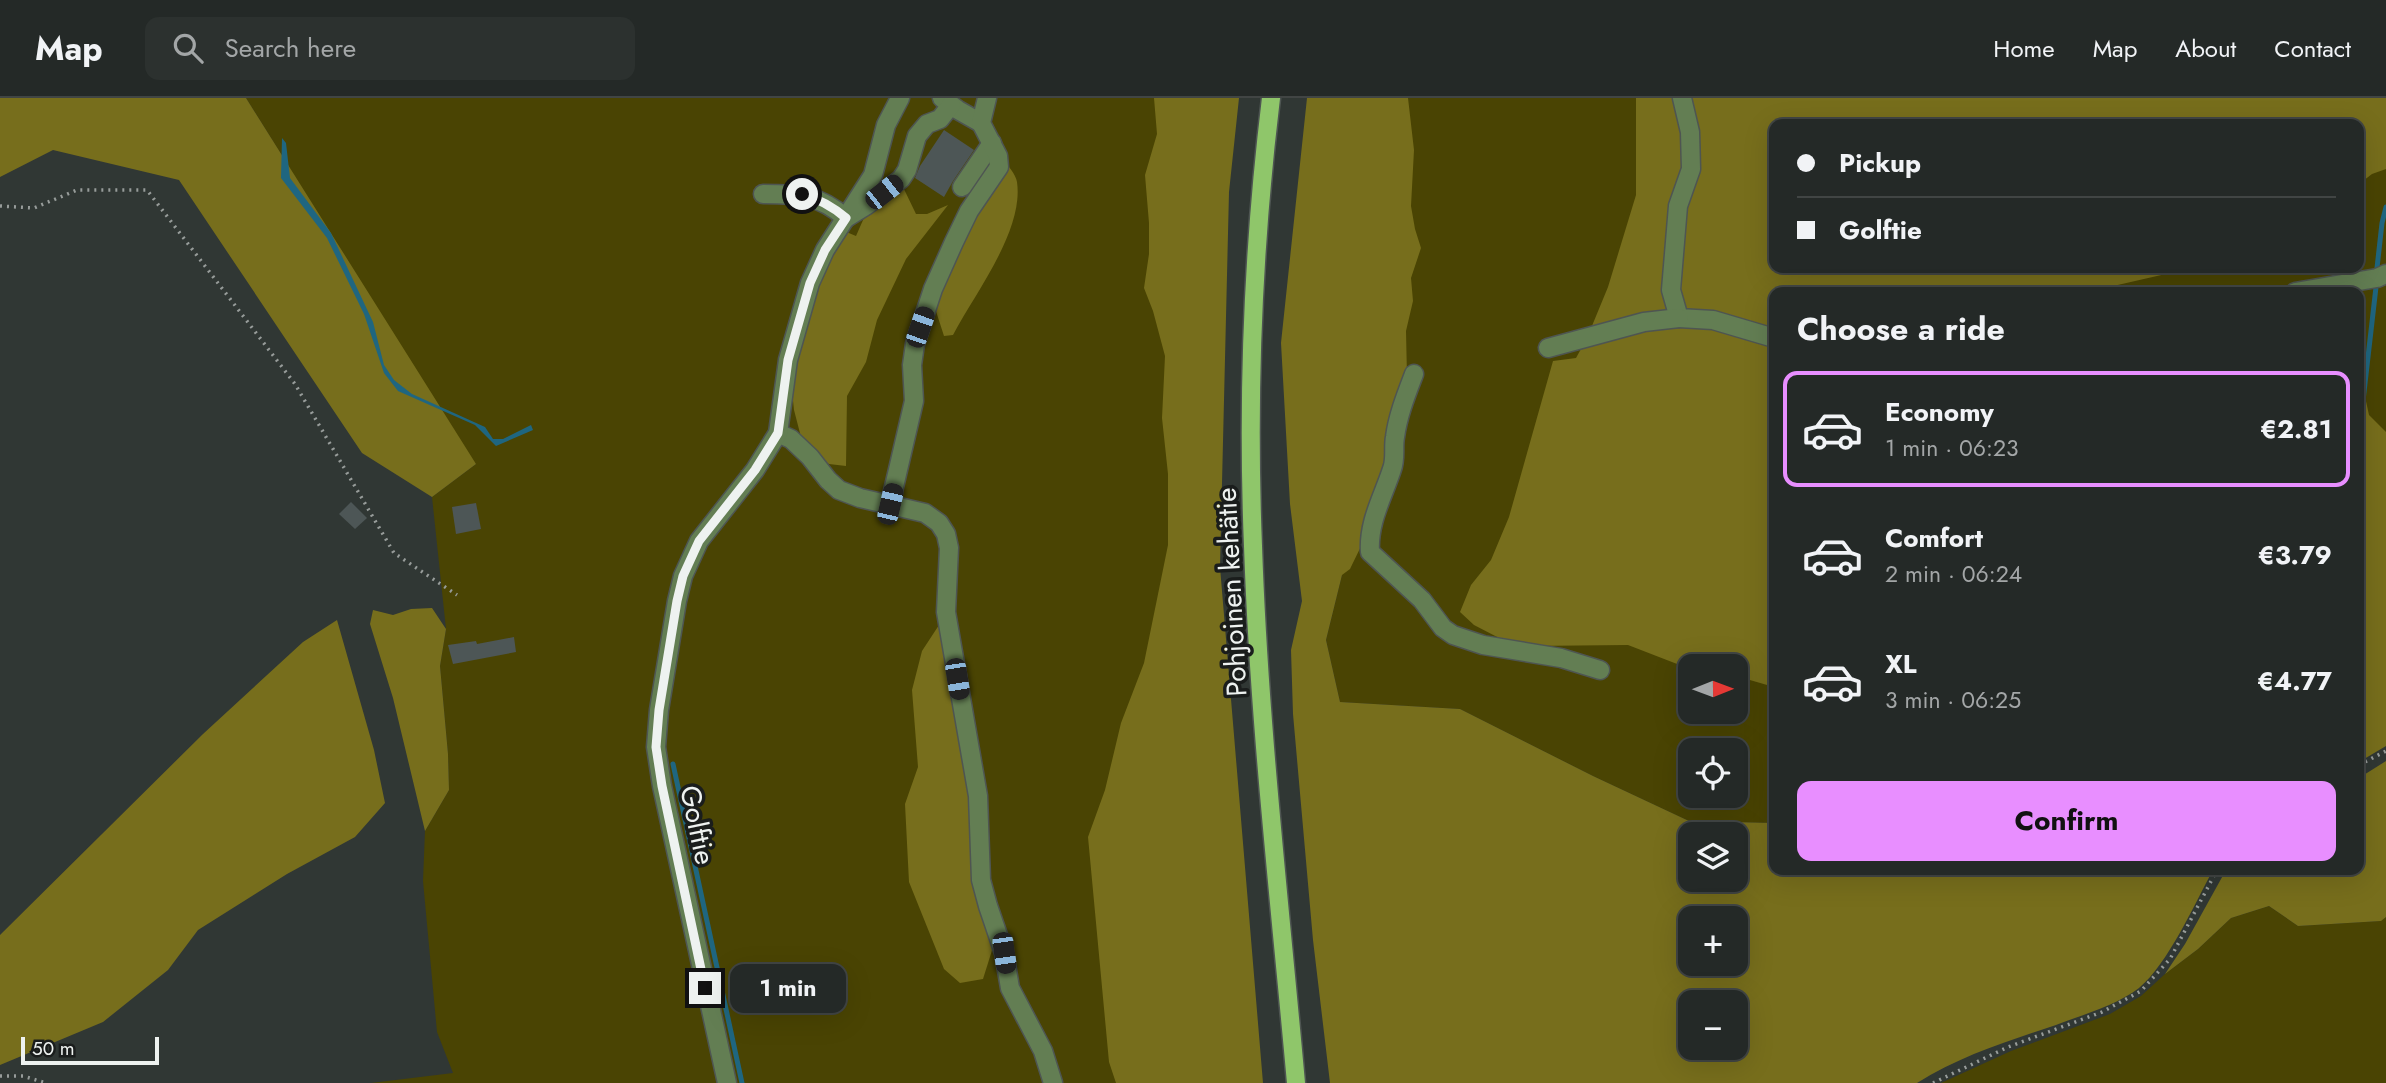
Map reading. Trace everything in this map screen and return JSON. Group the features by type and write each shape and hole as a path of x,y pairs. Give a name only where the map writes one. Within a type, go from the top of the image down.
{"main road":[{"name":"Pohjoinen kehätie","path":"1270,98 1255,285 1251,398 1253,545 1269,782 1296,1083"}],"street":[{"path":"900,98 886,125 873,175 825,250 810,283 788,360 778,433 792,439 839,490 860,498 925,513 939,523 946,534 949,548 946,612 978,796 981,880 1004,953 1010,988 1043,1051 1053,1083"},
{"path":"981,123 986,98"},
{"path":"1679,318 1671,290 1678,206 1690,169 1690,132 1682,98"},
{"path":"846,218 901,179 907,170 917,136 922,129 940,119 947,101 981,123 998,156 999,167 969,211 954,242 933,289 915,344 912,365 914,401 890,504"},
{"path":"962,187 992,143"},
{"path":"763,194 810,196 834,207 846,218"},
{"path":"2324,287 2386,274"},
{"path":"1548,348 1644,321 1679,318 1713,320 1769,337"},
{"path":"1414,374 1399,413 1394,440 1394,466 1378,504 1369,537 1370,552 1422,600 1443,628 1453,635 1483,645 1561,658 1600,670"},
{"name":"Golftie","path":"727,1083 662,786 656,747 659,710 683,576 699,541 755,470 778,433"}],"path":[{"path":"0,206 34,208 77,190 147,190 295,384 394,553 457,595"},
{"path":"2364,762 2386,751"},
{"path":"1933,1083 2008,1047 2102,1012 2141,991 2170,959 2214,875"},
{"path":"1,1075 23,1076 46,1083"}],"shaded area":[{"path":"0,98 246,98 476,464 432,497 362,453 179,180 53,150 0,177"},
{"path":"246,98 1193,98 1160,1083 371,1083 453,1073 437,1032 423,881 425,831 449,790 440,666 446,629 432,497 476,464 393,389 281,154"},
{"path":"1154,98 1239,98 1229,192 1220,567 1263,1083 1116,1083 1109,1062 1088,837 1105,790 1121,723 1144,663 1168,545 1168,474 1162,418 1165,356 1144,288 1149,254 1145,175 1157,134"},
{"path":"1307,98 1408,98 1414,150 1411,206 1421,248 1411,278 1413,301 1406,331 1407,377 1389,466 1367,534 1350,569 1342,575 1326,640 1340,702 1460,709 1689,821 1732,822 1678,822 1678,892 1748,892 1748,822 1769,823 1769,875 2210,875 2160,964 2139,988 2120,1000 2088,1013 1967,1057 1917,1083 1330,1083 1313,940 1293,714 1291,650 1302,601 1290,504 1281,343"},
{"path":"1363,98 2386,98 2386,480 2364,466 2364,287 1769,287 1769,823 1689,821 1460,709 1340,702 1326,640 1342,575"},
{"path":"1636,98 2386,98 2386,169 2364,180 2364,119 1769,119 1769,273 2170,273 2109,287 1769,287 1769,686 1748,679 1748,654 1678,654 1678,664 1628,645 1529,646 1501,639 1474,625 1460,612 1471,585 1491,560 1509,517 1553,361 1576,358 1608,287 1636,195"},
{"path":"1003,159 1017,182 1013,221 996,261 953,335 944,336 933,302"},
{"path":"902,185 916,214 927,214 948,205 906,259 877,320 866,362 847,396 846,466 829,464 815,457 802,441 794,410 791,382 813,293 844,231 856,236 867,211"},
{"path":"2364,392 2369,415 2386,432 2386,746 2364,759"},
{"path":"432,608 446,629 440,666 449,790 425,831 393,698 370,624 373,610 393,615 411,609"},
{"path":"337,620 374,750 385,803 355,837 287,874 198,930 168,970 103,1022 0,1065 0,935 203,734 303,642"},
{"path":"939,625 970,789 994,944 983,979 960,983 944,969 909,882 905,804 918,767 912,690 922,651"},
{"path":"2386,761 2386,917 2381,921 2298,926 2269,906 2231,918 2198,949 2165,974 2223,875 2364,875 2364,775"},
{"path":"2269,906 2298,926 2380,921 2386,917 2386,1083 1941,1083 2011,1051 2110,1014 2141,996 2231,918"}],"water":[{"path":"282,138 286,143 290,178 331,233 373,322 384,365 394,380 412,394 485,427 493,439 503,439 531,425 533,430 496,446 475,425 398,391 384,373 364,314 327,238 281,178"}],"building":[{"path":"944,130 974,150 944,197 915,178"},
{"path":"351,502 367,518 355,529 339,514"},
{"path":"476,503 481,529 456,534 452,507"},
{"path":"514,637 516,652 453,664 448,645 476,641 477,644"}],"waterway":[{"path":"2377,268 2386,207"},
{"path":"2364,392 2376,287"},
{"path":"673,764 742,1083"}],"route":[{"path":"705,988 662,786 656,747 659,710 683,576 699,541 755,470 778,433 788,360 810,283 825,250 846,218 834,207 802,194"}]}
